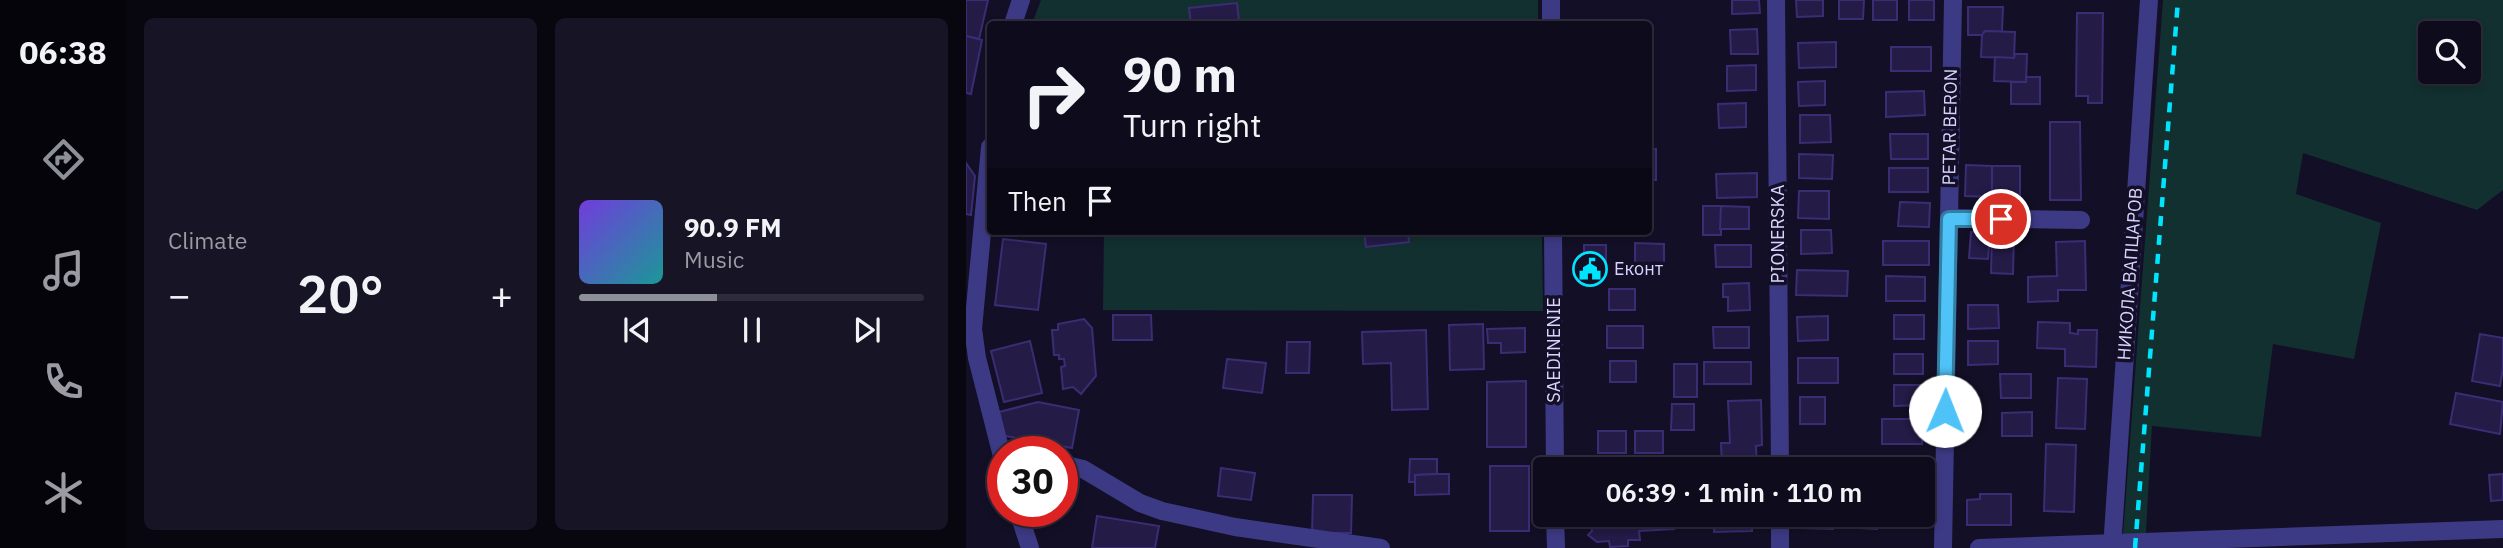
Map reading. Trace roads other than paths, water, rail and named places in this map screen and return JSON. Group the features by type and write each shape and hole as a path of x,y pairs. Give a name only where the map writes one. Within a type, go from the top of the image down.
{"street":[{"path":"1014,21 1021,0"},
{"path":"1551,0 1551,21"},
{"name":"PIONERSKA","path":"1776,0 1780,457"},
{"name":"PETAR BERON","path":"1943,548 1953,0"},
{"name":"НИКОЛА ВАПЦАРОВ","path":"2112,546 2149,0"},
{"path":"987,176 971,351 996,436"},
{"path":"1949,219 2081,219"},
{"name":"SAEDINENIE","path":"1553,235 1555,457"},
{"path":"1078,468 1140,503 1162,511 1235,527 1381,548"},
{"path":"1023,527 1030,548"},
{"path":"1555,527 1556,548"},
{"path":"1780,527 1780,548"},
{"path":"1979,548 2112,546 2503,529"}],"railway":[{"path":"2135,548 2178,0"}],"place":[{"name":"Еконт","path":"1590,269"}]}
